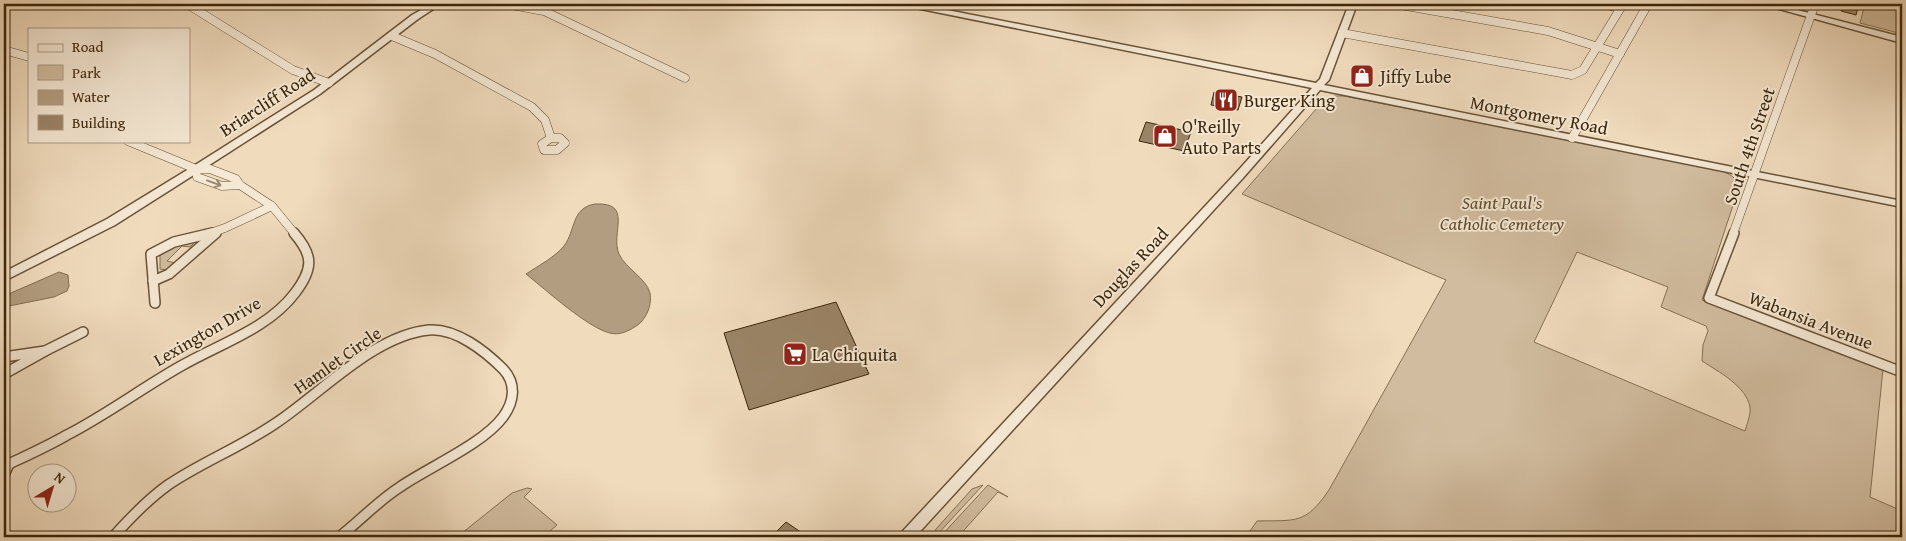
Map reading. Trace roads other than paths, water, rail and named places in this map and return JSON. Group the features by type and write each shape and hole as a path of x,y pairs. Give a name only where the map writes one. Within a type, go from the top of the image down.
{"street":[{"path":"187,4 293,70 329,83"},
{"name":"Briarcliff Road","path":"5,275 111,222 196,169 329,83 438,4"},
{"path":"506,4 544,12 684,78"},
{"name":"Montgomery Road","path":"906,4 1902,204"},
{"name":"Douglas Road","path":"906,537 1233,183 1319,86 1324,80 1353,4"},
{"path":"1394,4 1541,30 1620,54"},
{"path":"1342,33 1572,75 1583,70 1621,6 1603,4"},
{"path":"1572,138 1648,4"},
{"path":"1765,4 1902,40"},
{"name":"South 4th Street","path":"1709,298 1815,4"},
{"path":"392,36 435,54 532,108 546,120 551,138"},
{"path":"4,50 28,57"},
{"path":"130,142 196,169"},
{"name":"Lexington Drive","path":"4,475 6,461 68,435 181,366 258,325 282,308 299,289 307,272 310,257 305,246 272,206 240,185 222,186 197,177 196,169"},
{"path":"155,303 151,254 156,249 166,244 219,230 272,206"},
{"path":"153,282 169,274 219,230"},
{"name":"Wabansia Avenue","path":"1709,298 1902,372"},
{"name":"Hamlet Circle","path":"113,537 132,512 159,491 187,472 272,426 374,352 398,338 419,332 440,330 461,338 505,370 513,384 513,395 503,418 485,435 391,494 339,537"},
{"path":"4,374 83,332"},
{"path":"4,357 45,352"}],"water":[{"path":"595,204 614,208 618,220 617,246 619,254 648,288 650,293 650,306 644,318 636,326 621,333 610,333 590,324 567,308 526,274 564,246 578,215 587,206"},
{"path":"59,272 68,275 69,286 67,291 54,297 4,307 4,296"}],"place":[{"name":"Jiffy Lube","path":"1362,76"},
{"name":"Burger King","path":"1226,100"},
{"name":"O'Reilly Auto Parts","path":"1165,136"},
{"name":"La Chiquita","path":"795,354"}],"park label":[{"name":"Saint Paul's Catholic Cemetery","path":"1502,212"}]}
